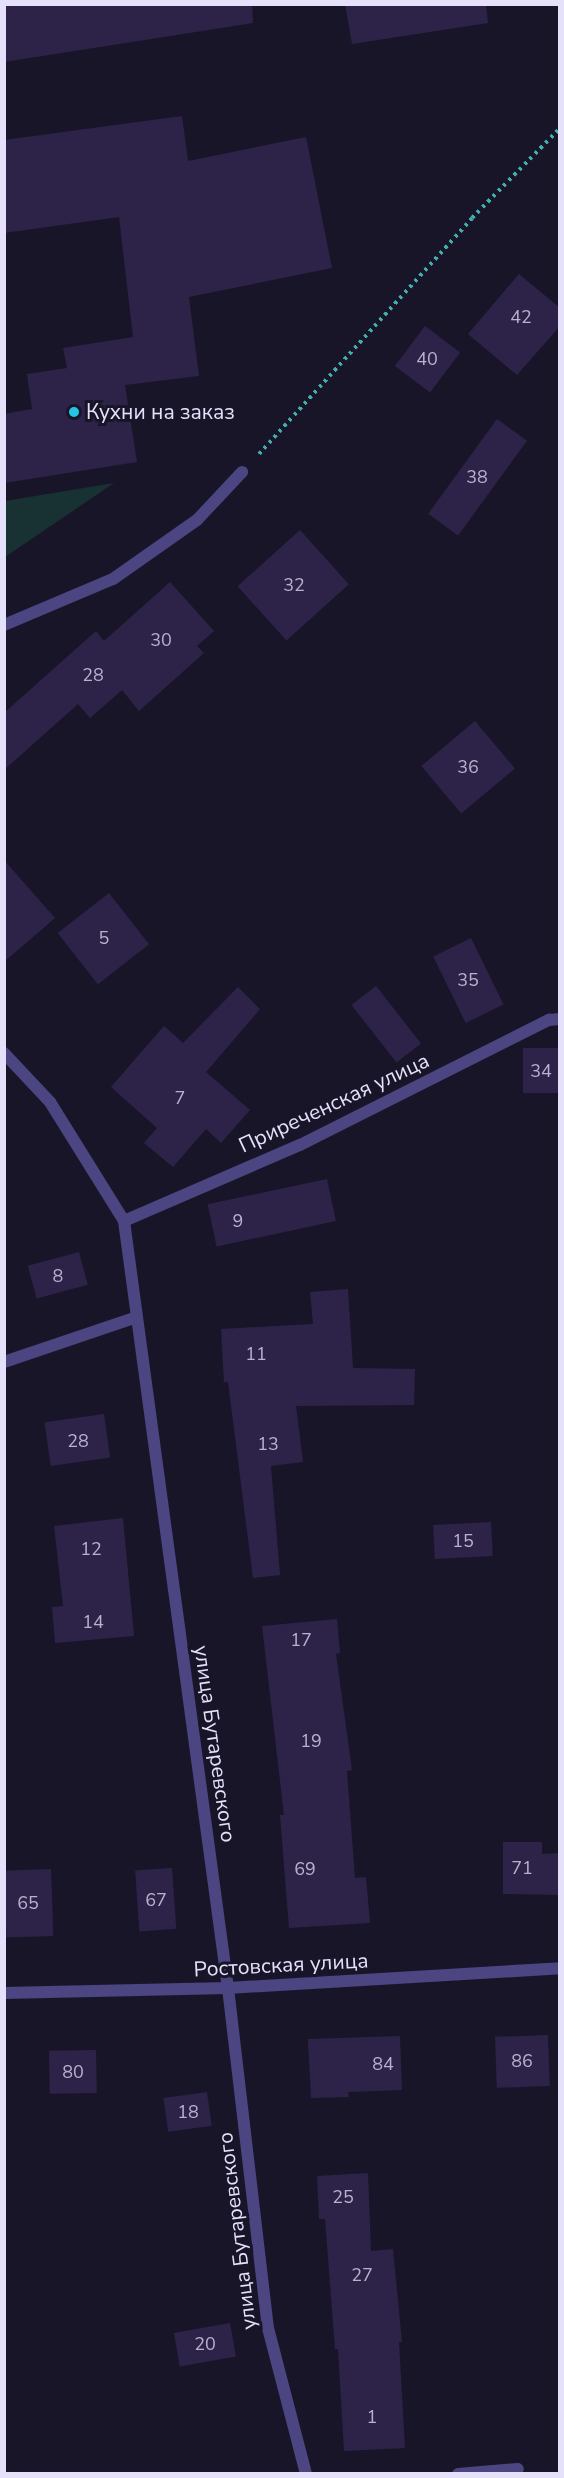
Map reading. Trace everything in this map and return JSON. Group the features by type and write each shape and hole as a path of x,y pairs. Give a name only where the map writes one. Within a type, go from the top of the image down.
{"street":[{"path":"4,625 113,579 197,520 242,472"},
{"name":"Приреченская улица","path":"124,1221 300,1144 549,1020 560,1019"},
{"name":"улица Бутаревского","path":"4,1053 50,1102 124,1221 228,1988 268,2328 306,2474"},
{"path":"4,1362 138,1317"},
{"name":"Ростовская улица","path":"4,1993 228,1988 560,1968"},
{"path":"458,2474 518,2469"}],"path":[{"path":"242,472 472,218 560,128"}],"green space":[{"path":"114,483 5,557 5,501"}],"building":[{"path":"4,4 252,4 253,23 4,62"},
{"path":"345,4 486,4 488,23 352,44"},
{"path":"182,116 188,161 306,137 332,268 189,297 199,376 125,385 137,462 4,483 4,414 32,409 27,374 67,368 63,348 133,337 119,217 4,233 4,140"},
{"path":"519,274 560,308 560,326 517,375 468,334"},
{"path":"425,326 460,352 430,392 395,366"},
{"path":"497,419 527,441 458,535 428,514"},
{"path":"300,530 349,584 286,640 238,586"},
{"path":"170,582 214,631 197,646 204,653 139,711 122,690 90,718 78,704 4,770 4,713 96,631 104,641"},
{"path":"475,721 515,768 461,813 421,766"},
{"path":"4,860 55,918 4,962"},
{"path":"109,893 149,944 98,984 58,933"},
{"path":"471,938 503,1005 466,1023 433,956"},
{"path":"376,986 421,1044 397,1063 352,1005"},
{"path":"238,987 260,1009 206,1072 250,1110 221,1143 206,1129 173,1167 144,1143 157,1128 111,1087 164,1026 183,1043"},
{"path":"523,1048 560,1048 560,1093 523,1093"},
{"path":"327,1179 336,1221 217,1246 208,1204"},
{"path":"79,1252 88,1285 37,1299 28,1266"},
{"path":"348,1289 353,1368 415,1369 414,1405 296,1406 303,1462 271,1466 280,1575 253,1578 228,1382 224,1382 221,1329 313,1324 310,1292"},
{"path":"104,1414 110,1458 51,1466 45,1422"},
{"path":"123,1518 134,1636 55,1643 52,1607 63,1606 54,1526"},
{"path":"491,1522 493,1556 435,1559 433,1525"},
{"path":"337,1619 340,1653 336,1654 352,1770 347,1771 355,1878 366,1877 370,1923 289,1928 280,1815 284,1815 262,1626"},
{"path":"503,1842 542,1842 542,1854 560,1853 560,1895 503,1894"},
{"path":"172,1868 176,1929 139,1931 135,1871"},
{"path":"51,1869 53,1936 6,1938 4,1871"},
{"path":"548,2035 550,2086 497,2088 495,2037"},
{"path":"400,2036 402,2090 348,2092 349,2097 311,2098 308,2039"},
{"path":"96,2050 97,2093 50,2094 49,2051"},
{"path":"207,2092 212,2126 168,2132 163,2098"},
{"path":"368,2173 371,2251 393,2249 402,2342 399,2342 405,2448 344,2451 338,2349 335,2349 325,2219 319,2219 317,2176"},
{"path":"230,2323 236,2356 180,2366 174,2333"}],"place":[{"name":"Кухни на заказ","path":"74,412"}]}
